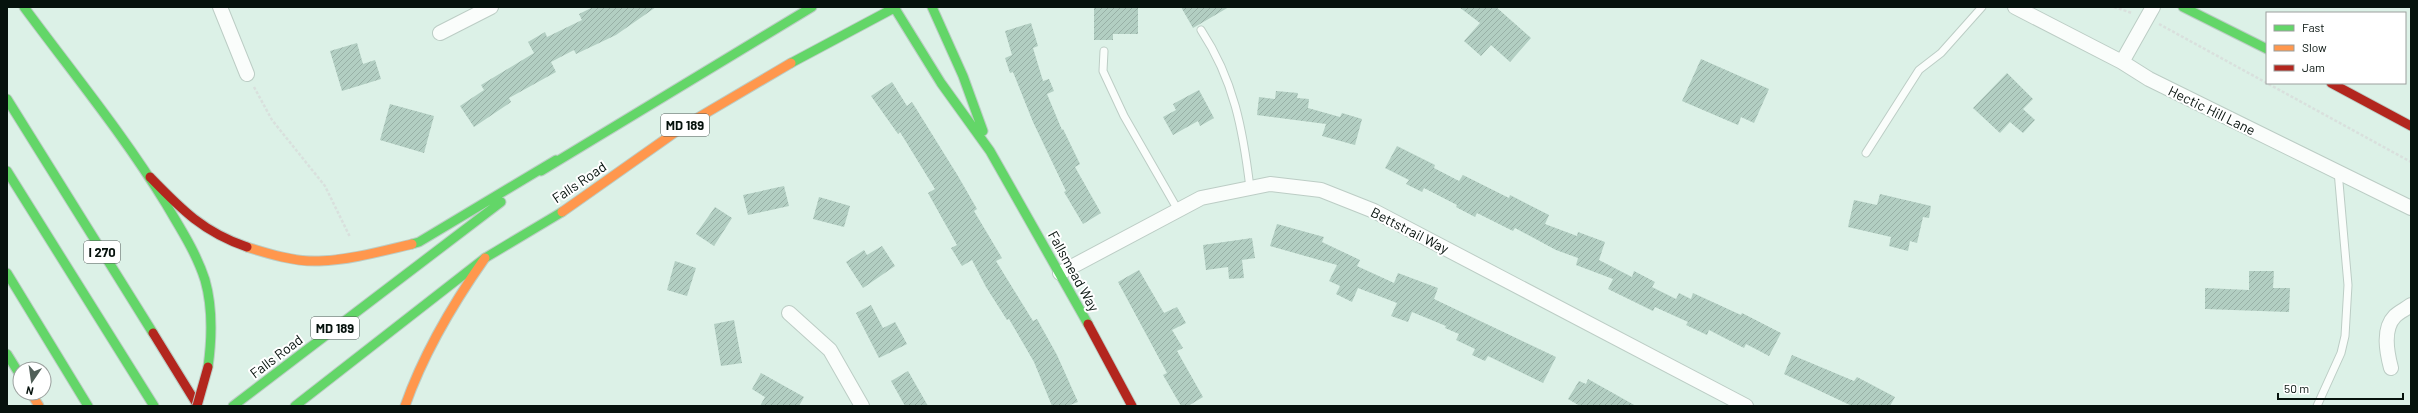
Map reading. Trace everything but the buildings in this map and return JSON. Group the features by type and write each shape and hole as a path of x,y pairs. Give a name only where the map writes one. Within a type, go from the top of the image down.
{"main road":[{"path":"24,7 150,177 193,251 205,280 211,307 212,340 208,367 197,406"},
{"name":"Falls Road","path":"233,406 556,160 812,7"},
{"name":"Falls Road","path":"295,406 486,258 576,203 684,126 820,46 895,7"},
{"name":"Fallsmead Way","path":"895,7 941,82 990,151 1060,273 1132,406"},
{"name":"Fallsmead Way","path":"932,7 964,76 990,151"},
{"path":"2183,7 2266,48"},
{"path":"2333,84 2411,126"},
{"name":"I 270","path":"7,98 197,406"},
{"path":"150,177 180,208 209,231 239,244 272,255 318,261 370,254 419,242 556,160"},
{"name":"I 270","path":"7,171 154,406"},
{"path":"406,406 414,380 436,334 460,293 486,258"},
{"path":"7,273 88,406"}],"street":[{"path":"220,7 247,74"},
{"path":"440,33 491,7"},
{"name":"Hectic Hill Lane","path":"2015,7 2122,62 2149,79 2411,208"},
{"path":"2122,62 2150,12"},
{"name":"Bettstrail Way","path":"1060,273 1201,198 1270,184 1321,190 1374,211 1746,406"},
{"path":"2391,368 2386,348 2388,332 2394,316 2411,305"},
{"path":"789,313 830,350 862,406"}],"lane":[{"path":"1866,153 1920,70 1941,52 1982,7"},
{"path":"1201,30 1215,52 1238,111 1250,188"},
{"path":"1104,51 1103,71 1124,116 1178,210"},
{"path":"2317,406 2341,353 2345,336 2347,278 2338,171"}],"path":[{"path":"2114,7 2150,12 2266,79"},
{"path":"247,74 272,120 325,186 352,243"},
{"path":"2275,84 2411,162"}],"traffic: fast":[{"path":"24,7 133,153 166,204 192,250 205,280 211,312 208,367"},
{"path":"541,171 812,7"},
{"path":"894,7 941,83 990,151 1088,324"},
{"path":"791,63 896,7"},
{"path":"932,7 963,76 983,131"},
{"path":"2183,7 2266,48"},
{"path":"7,99 153,333"},
{"path":"412,244 419,242 556,160"},
{"path":"7,171 154,406"},
{"path":"233,406 501,202"},
{"path":"295,406 485,258 562,212"},
{"path":"7,273 88,406"},
{"path":"7,354 12,362"}],"traffic: slow":[{"path":"562,212 684,126 791,63"},
{"path":"247,247 291,259 319,261 354,257 412,244"},
{"path":"405,406 421,367 440,329 461,293 485,258"},
{"path":"36,401 39,406"}],"traffic: jam":[{"path":"2333,84 2411,126"},
{"path":"150,177 172,199 205,227 231,241 247,247"},
{"path":"1088,324 1132,406"},
{"path":"153,333 198,406"},
{"path":"197,406 208,367"}]}
